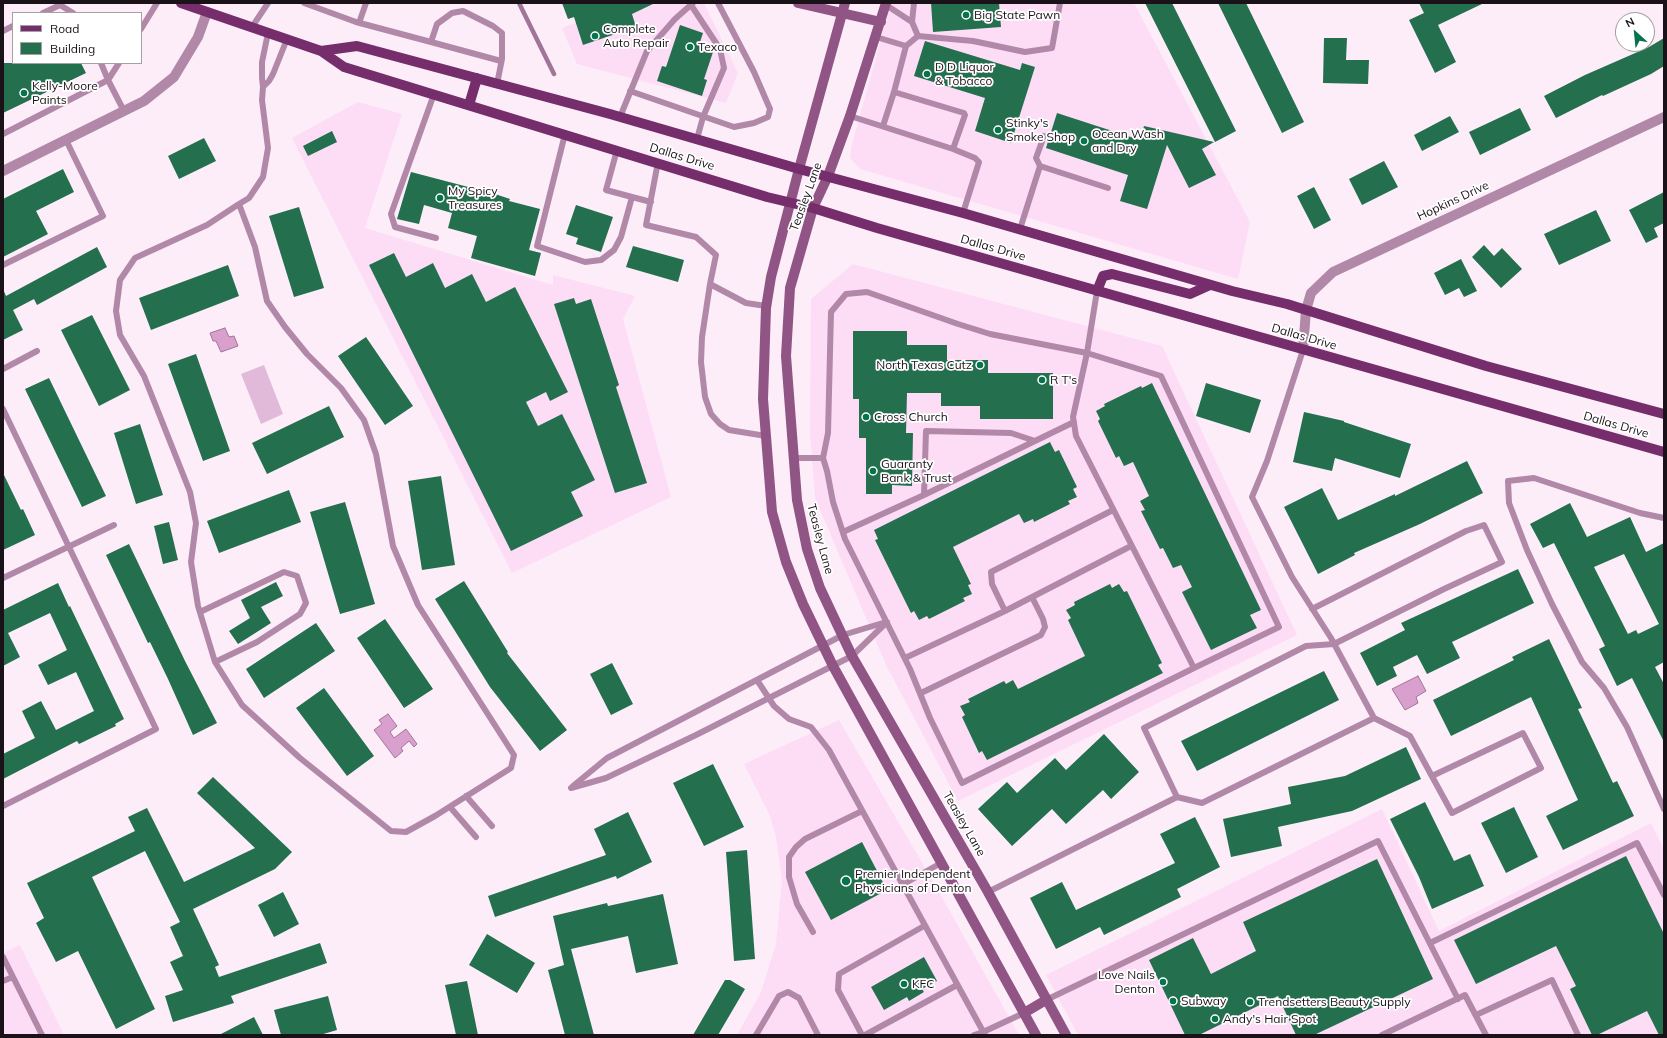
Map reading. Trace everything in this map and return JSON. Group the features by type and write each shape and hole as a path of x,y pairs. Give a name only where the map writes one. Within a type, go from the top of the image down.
{"main road":[{"name":"Dallas Drive","path":"181,3 321,50 344,67 658,162 767,197 813,208 1097,291 1664,452"},
{"path":"798,3 881,22"},
{"name":"Teasley Lane","path":"845,3 798,169 771,277 766,306 763,399 772,512 786,562 803,604 834,666 1036,1035"},
{"name":"Teasley Lane","path":"886,4 850,116 828,176 813,208 790,288 786,356 797,500 807,549 820,588 852,656 988,892 1066,1035"},
{"name":"Dallas Drive","path":"321,50 357,46 620,117 798,169 1020,229 1306,310 1486,366 1664,414"},
{"path":"469,105 476,78"},
{"path":"1097,291 1104,276 1112,274 1190,294 1210,284"},
{"path":"1024,1013 1046,1000"}],"street":[{"path":"3,171 144,101 174,77 198,37 207,12"},
{"name":"Hopkins Drive","path":"1303,350 1306,310 1312,294 1333,272 1664,117"}],"lane":[{"path":"142,27 157,3"},
{"path":"252,28 268,3"},
{"path":"304,3 359,23 501,61"},
{"path":"359,23 366,3"},
{"path":"630,91 734,128 768,116 770,109 754,72 718,3"},
{"path":"914,3 912,22 918,36"},
{"path":"883,126 906,46 918,36 973,41 1025,52 1052,48 1060,3"},
{"path":"45,12 60,4 72,12"},
{"path":"620,117 647,51 674,19 692,4 720,48 724,68 703,117 697,139"},
{"path":"886,4 912,22"},
{"path":"431,42 437,24 452,13 463,11 493,26 502,33 501,61 497,84"},
{"path":"3,31 12,26"},
{"path":"239,204 255,248 267,301 285,327 307,354 342,388 364,420 376,454 393,546 418,605 514,755 511,768 450,807 406,832 392,831 300,758 242,705 215,662 200,612 191,562 196,523 190,492 144,376 120,335 116,311 120,280 135,258 207,225 239,204 249,198 263,177 268,148 262,100 262,68 268,33"},
{"path":"876,38 906,46"},
{"path":"263,87 273,74 287,39"},
{"path":"101,64 124,111"},
{"path":"3,134 108,80 118,64"},
{"path":"894,92 962,112 964,116 953,149"},
{"path":"434,94 391,214 396,227 436,238"},
{"path":"850,116 953,149 975,158 979,162 962,213"},
{"path":"565,134 537,246 585,262 601,260 614,250 621,237 632,197"},
{"path":"1020,229 1040,166 1036,158 1044,136"},
{"path":"3,265 103,216 66,140"},
{"path":"617,150 606,190 651,202"},
{"path":"658,162 646,225 696,237 716,255 702,337 701,362 706,397 711,414 720,424 729,430 766,436"},
{"path":"1040,166 1108,188"},
{"path":"710,284 746,303 766,306"},
{"path":"1097,291 1087,353 1073,417 1076,436 1194,668"},
{"path":"867,292 990,334 1087,353 1161,376 1279,627 962,783 930,718 921,693 905,658 843,532 833,502 828,471 823,458 828,433 831,312 846,294 867,292"},
{"path":"1303,350 1267,460 1252,497 1292,577 1334,644 1374,718 1410,736 1452,813 1541,768 1523,733 1432,776"},
{"path":"3,369 37,351"},
{"path":"3,409 156,729 3,806"},
{"path":"843,532 924,495 1074,422"},
{"path":"924,495 926,431 1011,433 1035,440"},
{"path":"794,458 823,458"},
{"path":"1664,518 1632,510 1534,478 1508,481 1509,502 1527,550 1549,597 1582,662 1604,688 1627,727 1664,809"},
{"path":"1005,611 992,584 991,572 1113,510"},
{"path":"3,578 68,545 114,525"},
{"path":"1177,797 1144,728 1306,646 1334,644 1502,562 1484,525 1466,531 1312,609"},
{"path":"905,658 1005,611 1132,546"},
{"path":"200,612 284,572 297,576 306,603 300,614 263,638 215,662"},
{"path":"921,693 1041,635 1045,627 1043,619 1032,597"},
{"path":"887,622 852,656 834,666 606,778 571,788 607,758 843,635 887,622"},
{"path":"757,680 774,706 789,719 811,727 829,750 984,1034"},
{"path":"988,892 1177,797 1202,803 1374,718"},
{"path":"466,796 492,826"},
{"path":"450,807 476,837"},
{"path":"813,932 796,904 789,877 789,857 796,847 805,839 862,811"},
{"path":"1046,1000 1378,841 1458,999"},
{"path":"1430,943 1637,843 1664,895"},
{"path":"902,885 941,863"},
{"path":"862,1035 838,990 839,974 924,926"},
{"path":"3,957 42,1035"},
{"path":"3,981 13,976"},
{"path":"1476,1015 1552,980 1578,1035"},
{"path":"866,1035 957,985"},
{"path":"756,1035 779,996 788,992 799,998 818,1035"},
{"path":"1382,1035 1465,995 1486,1035"},
{"path":"974,1035 984,1034 1024,1013"}],"shaded area":[{"path":"628,3 704,3 738,73 726,103 577,64 562,28"},
{"path":"891,3 1134,3 1250,222 1238,279 860,169 850,158 852,144"},
{"path":"358,102 402,114 365,228 553,285 553,275 635,296 623,319 671,497 512,573 292,138"},
{"path":"853,264 1162,346 1297,635 958,801 886,665 815,498 810,432 811,299"},
{"path":"225,328 229,337 234,336 238,346 221,352 216,341 213,341 210,333"},
{"path":"264,365 283,414 261,424 241,374"},
{"path":"1418,676 1426,691 1416,697 1418,703 1405,710 1392,689"},
{"path":"388,714 397,726 390,732 394,738 406,729 417,744 414,747 409,741 401,748 403,751 395,758 374,730 382,724 379,720"},
{"path":"839,720 939,892 1019,1035 737,1035 761,992 776,944 782,880 776,837 770,816 744,764"},
{"path":"1382,809 1439,931 1651,823 1664,850 1664,1035 1078,1035 1046,975"},
{"path":"20,945 64,1035 3,1035 3,953"}],"building":[{"path":"562,3 655,3 632,14 636,27 583,45 574,17 568,19"},
{"name":"Big State Pawn","path":"931,3 999,3 1001,27 933,32"},
{"path":"1145,3 1172,3 1236,131 1215,142"},
{"path":"1218,3 1246,3 1304,122 1282,133"},
{"path":"1419,3 1484,3 1438,25 1456,62 1435,73 1409,20 1424,13"},
{"path":"680,25 703,33 699,45 714,49 704,79 707,80 702,96 657,81 662,66 666,67"},
{"path":"1324,38 1347,38 1346,60 1369,60 1368,84 1323,83"},
{"path":"1664,38 1664,66 1651,74 1603,96 1602,95 1556,118 1544,96 1585,75 1638,52 1655,52 1655,43"},
{"path":"925,41 1020,70 1022,63 1035,67 1011,143 975,131 985,98 914,76"},
{"name":"Kelly-Moore Paints","path":"3,63 82,64 86,73 3,113"},
{"path":"1520,108 1531,130 1480,155 1469,132"},
{"path":"1057,113 1140,140 1144,126 1214,142 1202,149 1216,175 1189,188 1167,145 1147,209 1120,201 1128,175 1046,148"},
{"path":"1450,116 1459,132 1422,151 1414,135"},
{"path":"332,131 337,142 308,156 303,146"},
{"path":"204,138 216,161 179,179 168,156"},
{"path":"1384,161 1398,187 1362,205 1349,179"},
{"path":"63,169 74,192 36,211 48,234 3,257 3,199"},
{"path":"411,172 495,194 510,199 509,201 540,209 529,250 541,253 535,276 471,258 477,236 448,228 452,213 424,205 419,224 397,219"},
{"path":"1314,187 1331,220 1314,229 1297,196"},
{"path":"1664,192 1664,223 1654,228 1658,237 1646,243 1629,210"},
{"path":"576,205 613,217 601,252 576,244 578,238 566,234"},
{"path":"299,207 324,288 294,297 269,216"},
{"path":"1596,210 1611,241 1559,265 1544,234"},
{"path":"1484,245 1494,256 1502,248 1522,269 1501,288 1472,257"},
{"path":"633,246 684,260 678,282 626,267"},
{"path":"97,247 107,267 37,305 34,299 13,310 23,330 3,340 3,289 6,296"},
{"path":"394,253 406,277 433,263 445,288 472,274 486,302 515,287 568,392 550,401 546,392 526,402 538,426 562,414 595,480 571,492 583,516 511,551 369,265"},
{"path":"1461,259 1477,291 1464,297 1459,288 1445,295 1434,273"},
{"path":"228,265 239,296 151,330 139,298"},
{"path":"574,298 576,304 591,299 619,385 616,387 647,483 615,493 554,304"},
{"path":"92,315 130,390 99,406 61,330"},
{"path":"853,331 907,331 907,345 947,345 947,360 988,360 988,373 1053,373 1053,419 980,419 980,406 941,406 941,393 907,393 906,433 913,433 912,486 892,485 892,494 866,494 866,438 859,438 859,399 853,399"},
{"path":"366,337 413,406 385,425 338,356"},
{"path":"196,354 230,451 203,461 168,364"},
{"path":"49,378 106,496 82,507 25,389"},
{"path":"1152,383 1261,610 1250,615 1257,628 1211,650 1182,592 1192,587 1181,565 1173,568 1163,548 1160,549 1141,511 1145,510 1140,501 1149,496 1133,462 1124,466 1119,456 1116,458 1098,421 1100,419 1096,411 1105,406 1104,404 1141,386 1142,388"},
{"path":"1206,383 1261,400 1250,433 1196,416"},
{"path":"329,406 344,437 267,474 252,443"},
{"path":"1304,412 1344,421 1411,444 1400,478 1335,458 1332,471 1293,462"},
{"path":"140,424 163,495 136,504 114,433"},
{"path":"1050,442 1055,452 1059,450 1077,487 1073,489 1077,497 1068,501 1070,504 1034,522 1033,519 1024,523 1019,514 953,547 971,584 968,585 972,594 963,598 965,601 929,619 927,616 919,620 914,611 911,613 875,540 878,539 874,530"},
{"path":"1467,461 1483,493 1420,524 1354,553 1355,555 1318,574 1284,507 1322,488 1338,520 1395,494 1395,496"},
{"path":"3,473 21,510 23,509 35,535 3,550"},
{"path":"441,476 455,565 422,570 408,481"},
{"path":"289,490 301,522 219,553 207,521"},
{"path":"345,502 375,604 340,614 310,512"},
{"path":"1570,503 1587,537 1630,517 1646,552 1664,543 1664,662 1655,667 1664,684 1664,742 1632,678 1617,686 1599,649 1605,646 1554,543 1543,548 1530,524","holes":["1624,554 1659,624 1638,634 1636,630 1628,634 1594,567"]},
{"path":"169,522 178,560 163,564 154,526"},
{"path":"129,544 185,661 217,723 193,735 168,679 150,642 148,643 106,555"},
{"path":"1518,569 1534,603 1452,642 1460,658 1427,674 1417,655 1393,667 1397,676 1377,686 1360,653 1405,630 1401,623"},
{"path":"464,581 508,652 507,653 567,730 540,751 490,687 435,599"},
{"path":"276,582 283,596 261,607 271,623 238,644 229,631 250,618 241,600"},
{"path":"58,583 124,719 115,724 116,726 79,744 77,741 3,779 3,754 35,738 22,711 41,701 56,730 94,711 76,672 48,685 38,665 67,650 50,613 8,633 20,657 3,666 3,610"},
{"path":"1110,584 1112,588 1119,584 1124,592 1127,591 1162,663 1158,665 1163,673 987,760 982,751 979,753 962,717 965,715 960,706 970,702 968,699 1004,681 1006,684 1013,680 1018,689 1085,656 1068,620 1071,618 1066,610 1075,605 1074,602"},
{"path":"385,619 433,689 404,708 357,638"},
{"path":"316,623 335,651 264,698 246,669"},
{"path":"1549,639 1582,708 1578,709 1613,783 1617,781 1634,816 1563,850 1546,816 1578,800 1531,697 1451,736 1433,700 1514,660 1512,657"},
{"path":"612,663 633,704 611,715 590,674"},
{"path":"1324,671 1339,700 1197,771 1181,741"},
{"path":"324,688 374,756 347,776 296,708"},
{"path":"1104,734 1139,772 1111,799 1103,790 1066,824 1052,809 1012,846 978,809 1007,782 1017,793 1055,758 1066,770"},
{"path":"1406,747 1421,779 1352,811 1278,827 1282,846 1231,857 1223,819 1291,804 1288,787 1345,776"},
{"path":"713,764 744,827 704,846 673,783"},
{"path":"213,777 292,852 275,869 193,909 219,965 215,967 219,977 320,943 327,963 231,996 234,1003 173,1022 165,996 183,990 170,962 183,956 170,927 180,922 145,851 92,877 155,1009 116,1029 78,951 56,962 36,923 44,918 27,883 135,831 128,817 147,808 184,882 255,848 197,793"},
{"path":"1425,802 1454,861 1470,854 1484,886 1432,909 1419,877 1390,819"},
{"path":"1514,807 1538,857 1506,873 1481,823"},
{"path":"628,812 652,862 617,879 616,876 495,917 488,896 606,855 594,829"},
{"path":"1195,817 1220,867 1177,889 1181,897 1104,935 1100,927 1056,949 1030,898 1062,882 1076,910 1175,863 1160,834"},
{"name":"Premier Independent Physicians of Denton","path":"862,842 887,890 831,920 805,872"},
{"path":"747,850 755,959 734,961 726,852"},
{"path":"1626,856 1664,934 1664,1035 1659,1035 1647,1011 1597,1035 1592,1035 1570,989 1576,986 1556,946 1476,984 1454,940"},
{"path":"1377,859 1433,979 1314,1035 1296,1035 1278,996 1199,1035 1185,1035 1149,960 1193,938 1211,974 1256,951 1243,922"},
{"path":"283,892 299,924 274,937 258,905"},
{"path":"663,894 678,964 636,973 628,936 571,949 594,1035 565,1035 548,970 564,965 553,916 607,903 608,906"},
{"path":"487,934 535,963 517,993 469,965"},
{"name":"KFC","path":"924,957 937,981 922,989 924,992 909,1001 907,997 884,1010 871,987"},
{"path":"725,980 730,980 745,989 718,1035 693,1035"},
{"path":"467,981 478,1035 456,1035 445,985"},
{"path":"328,996 337,1030 320,1035 281,1035 274,1010"},
{"path":"254,1017 263,1035 219,1035"}],"waterway":[{"path":"519,3 554,74"}],"place":[{"name":"Big State Pawn","path":"966,15"},
{"name":"Complete Auto Repair","path":"595,36"},
{"name":"Texaco","path":"690,47"},
{"name":"D D Liquor & Tobacco","path":"927,74"},
{"name":"Kelly-Moore Paints","path":"24,93"},
{"name":"Stinky's Smoke Shop","path":"998,130"},
{"name":"Ocean Wash and Dry","path":"1084,141"},
{"name":"My Spicy Treasures","path":"440,198"},
{"name":"North Texas Cutz","path":"980,365"},
{"name":"R T's","path":"1042,380"},
{"name":"Cross Church","path":"866,417"},
{"name":"Guaranty Bank & Trust","path":"873,471"},
{"name":"Premier Independent Physicians of Denton","path":"846,881"},
{"name":"Love Nails Denton","path":"1163,982"},
{"name":"KFC","path":"904,984"},
{"name":"Subway","path":"1173,1001"},
{"name":"Trendsetters Beauty Supply","path":"1250,1002"},
{"name":"Andy's Hair Spot","path":"1215,1019"}]}
